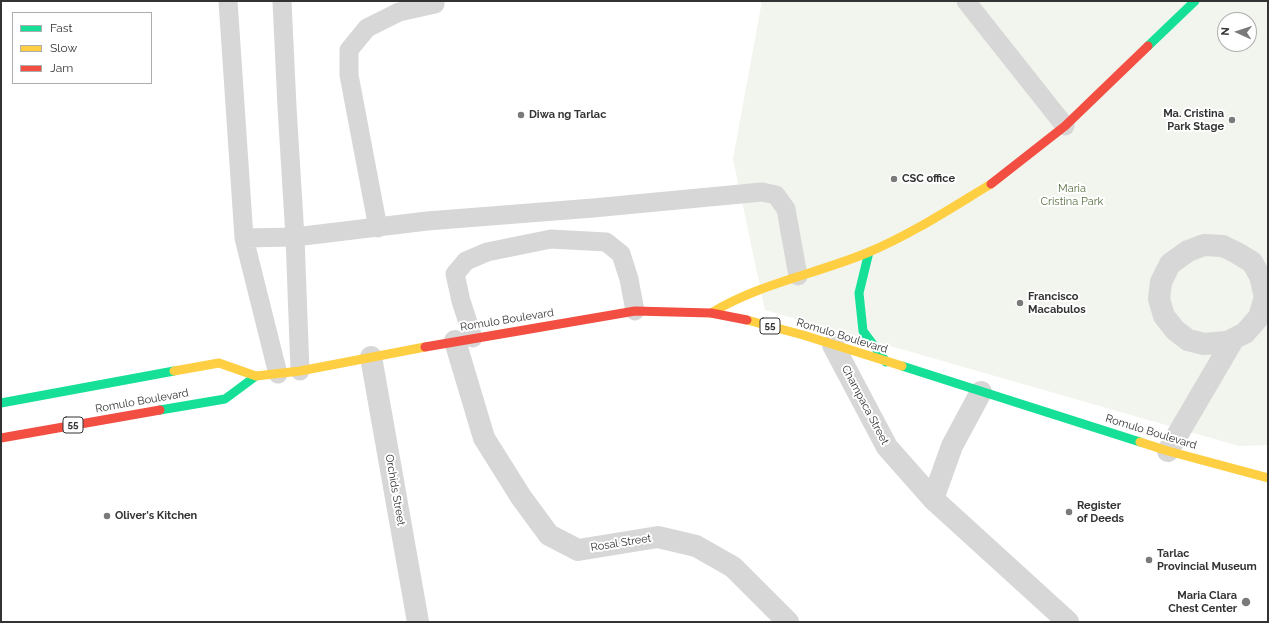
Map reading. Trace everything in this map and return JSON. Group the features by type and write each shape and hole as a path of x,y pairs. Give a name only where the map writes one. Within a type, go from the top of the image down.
{"main road":[{"path":"712,313 729,302 759,290 869,252 920,226 997,181 1065,126 1195,1"},
{"path":"869,252 859,293 863,332 886,362"},
{"name":"Romulo Boulevard","path":"1,403 219,363 256,376 278,374 635,311 712,313 752,321 833,345 1168,451 1268,478"},
{"name":"Romulo Boulevard","path":"1,438 225,399 256,376"}],"street":[{"path":"1168,451 1233,340 1245,333 1259,317 1265,297 1260,276 1252,262 1223,246 1204,245 1188,251 1170,264 1161,282 1159,299 1164,316 1175,330 1188,340 1204,344 1233,340"},
{"name":"Rosal Street","path":"464,340 484,438 521,497 549,535 578,550 658,537 696,546 733,567 788,622"},
{"name":"Champaca Street","path":"833,345 887,447 933,499 1068,622"},
{"name":"Orchids Street","path":"371,357 418,622"},
{"path":"933,499 952,446 981,392"}],"lane":[{"path":"228,1 244,238 278,374"},
{"path":"282,1 286,107 295,237 300,371"},
{"path":"966,1 1065,126"},
{"path":"378,228 349,75 349,50 367,28 399,12 435,4"},
{"path":"244,238 295,237 427,222 762,192 776,195 786,209 798,276"},
{"path":"464,340 461,301 455,274 466,260 487,252 551,239 606,242 620,254 629,279 635,311"}],"green space":[{"name":"Maria Cristina Park","path":"762,1 1268,1 1268,445 1239,446 765,310 733,159"}],"traffic: fast":[{"path":"1148,46 1195,1"},
{"path":"869,252 859,293 863,331 886,362"},
{"path":"902,366 1140,442"},
{"path":"1,403 174,371"},
{"path":"160,410 225,399 256,376"}],"traffic: slow":[{"path":"711,313 769,286 849,260 885,245 931,220 991,184"},
{"path":"747,320 803,335 902,366"},
{"path":"174,371 219,363 256,376 300,371 425,347"},
{"path":"1140,442 1268,478"}],"traffic: jam":[{"path":"991,184 1065,126 1148,46"},
{"path":"425,347 635,311 711,313 747,320"},
{"path":"1,438 160,410"}],"place":[{"name":"Diwa ng Tarlac","path":"521,115"},
{"name":"Ma. Cristina Park Stage","path":"1232,120"},
{"name":"CSC office","path":"894,179"},
{"name":"Francisco Macabulos","path":"1020,303"},
{"name":"Register of Deeds","path":"1069,512"},
{"name":"Oliver's Kitchen","path":"107,516"},
{"name":"Tarlac Provincial Museum","path":"1149,560"},
{"name":"Maria Clara Chest Center","path":"1246,602"}]}
